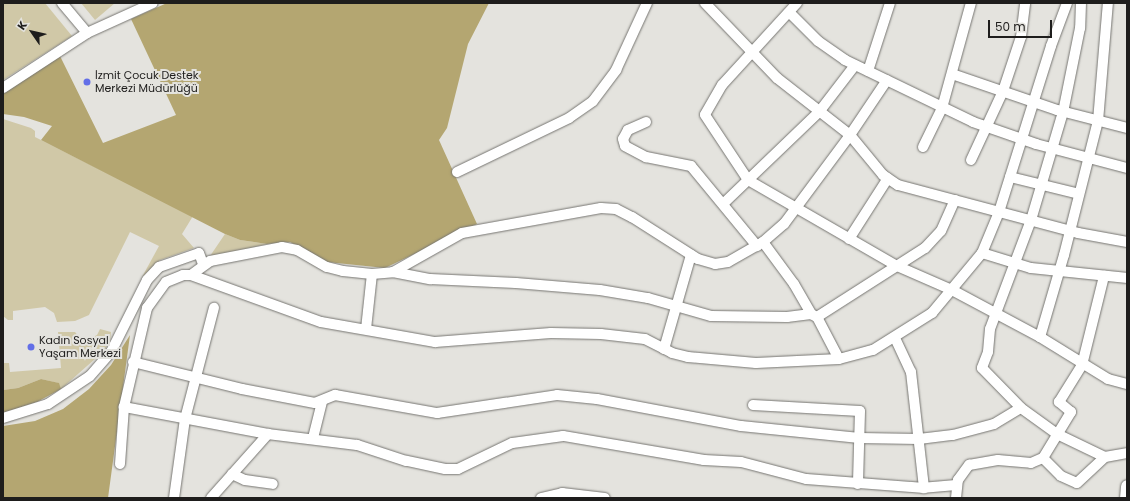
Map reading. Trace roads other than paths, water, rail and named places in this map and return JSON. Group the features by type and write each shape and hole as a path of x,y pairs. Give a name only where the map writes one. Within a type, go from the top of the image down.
{"street":[{"path":"62,3 87,33"},
{"path":"3,88 87,33 153,3"},
{"path":"705,3 750,52 793,92 850,135 888,178 898,185 1070,230 1127,242"},
{"path":"797,3 790,13 750,52 722,85 704,115 748,180 897,266 952,290 1040,337 1082,365 1108,379 1127,384"},
{"path":"868,71 890,3"},
{"path":"923,147 942,108 971,3"},
{"path":"971,160 1003,91 1021,37 1025,3"},
{"path":"120,464 124,407 134,362 152,298 166,282 174,277 192,275 307,318 436,342 551,333 601,334 645,339 678,355 703,360 756,363 839,359 864,354 895,338 927,318 982,253 999,212 1033,102 1067,3"},
{"path":"1080,3 1080,28 1063,112 1031,220 1016,264 990,329 988,352 982,368 1021,408 1057,434 1106,457"},
{"path":"1040,337 1060,272 1098,120 1108,3"},
{"path":"457,172 585,108 603,91 616,70 645,5"},
{"path":"790,13 818,42 855,65 942,108 986,127 1021,139 1088,159 1127,168"},
{"path":"723,204 819,112 855,65"},
{"path":"952,74 1063,112 1127,128"},
{"path":"393,272 462,233 601,208 623,213 705,262 721,264 760,244 776,232 796,209 850,135 887,80"},
{"path":"646,122 628,130 623,139 625,146 646,157 691,166 794,284 839,359"},
{"path":"1010,177 1079,194"},
{"path":"849,239 888,178"},
{"path":"192,275 203,264 282,247 297,250 327,267 372,274 393,272 430,279 516,283 600,290 648,298 717,317 814,316 925,248 941,231 955,200"},
{"path":"982,253 1016,264 1060,272 1127,278"},
{"path":"3,418 48,404 90,376 120,339 141,290 159,267 199,254 203,264"},
{"path":"664,349 678,307 691,255"},
{"path":"366,330 372,274"},
{"path":"956,498 956,485 966,468 978,462 1008,460 1025,464 1043,458 1071,412 1059,402 1082,365 1104,276"},
{"path":"174,498 185,419 214,308"},
{"path":"895,338 911,372 920,439 924,488"},
{"path":"134,362 291,399 315,403 334,395 437,412 557,395 597,399 741,426 859,438 920,439 978,429 1002,421 1021,408"},
{"path":"313,438 322,401"},
{"path":"754,405 860,411 858,484"},
{"path":"124,407 268,434 313,438 358,445 406,461 452,470 512,443 563,436 704,460 741,462 806,479 924,488 956,485"},
{"path":"211,498 268,434"},
{"path":"1043,458 1061,476 1077,482 1106,457 1127,453"},
{"path":"232,474 254,482 273,484"},
{"path":"1126,498 1127,486"},
{"path":"541,498 562,493 605,498"}],"place":[{"name":"İzmit Çocuk Destek Merkezi Müdürlüğü","path":"87,82"},
{"name":"Kadın Sosyal Yaşam Merkezi","path":"31,347"}]}
